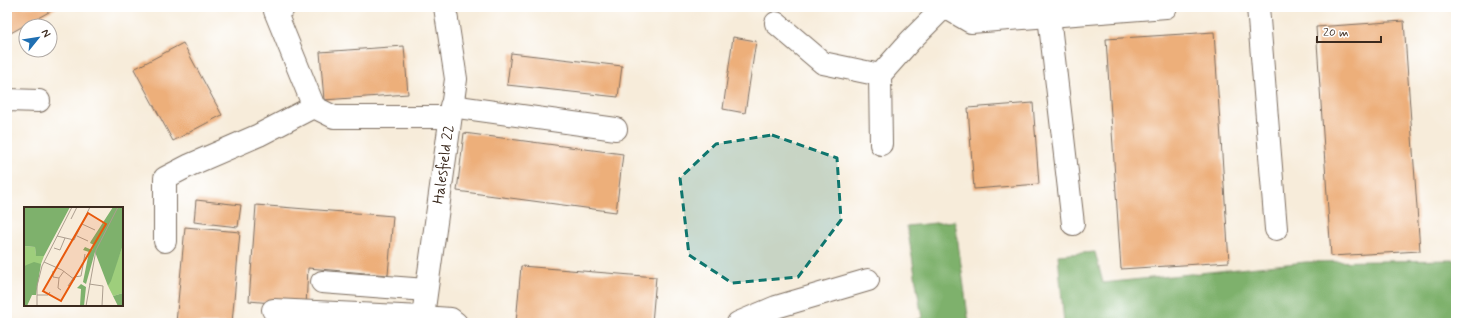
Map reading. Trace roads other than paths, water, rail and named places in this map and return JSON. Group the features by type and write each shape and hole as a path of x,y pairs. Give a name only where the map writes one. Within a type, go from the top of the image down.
{"street":[{"path":"284,7 275,11 313,107 334,117 451,111 616,129"},
{"name":"Halesfield 22","path":"422,320 456,79 445,7"},
{"path":"881,144 880,75 911,40 945,7 970,22 1166,7"},
{"path":"1258,7 1276,230"},
{"path":"1049,16 1073,224"},
{"path":"776,23 823,63 880,75"},
{"path":"7,100 39,101"},
{"path":"165,241 165,178 190,165 259,135 313,107"},
{"path":"738,323 776,307 868,280"},
{"path":"322,282 426,290"},
{"path":"273,310 422,320 451,319 456,323"}]}
